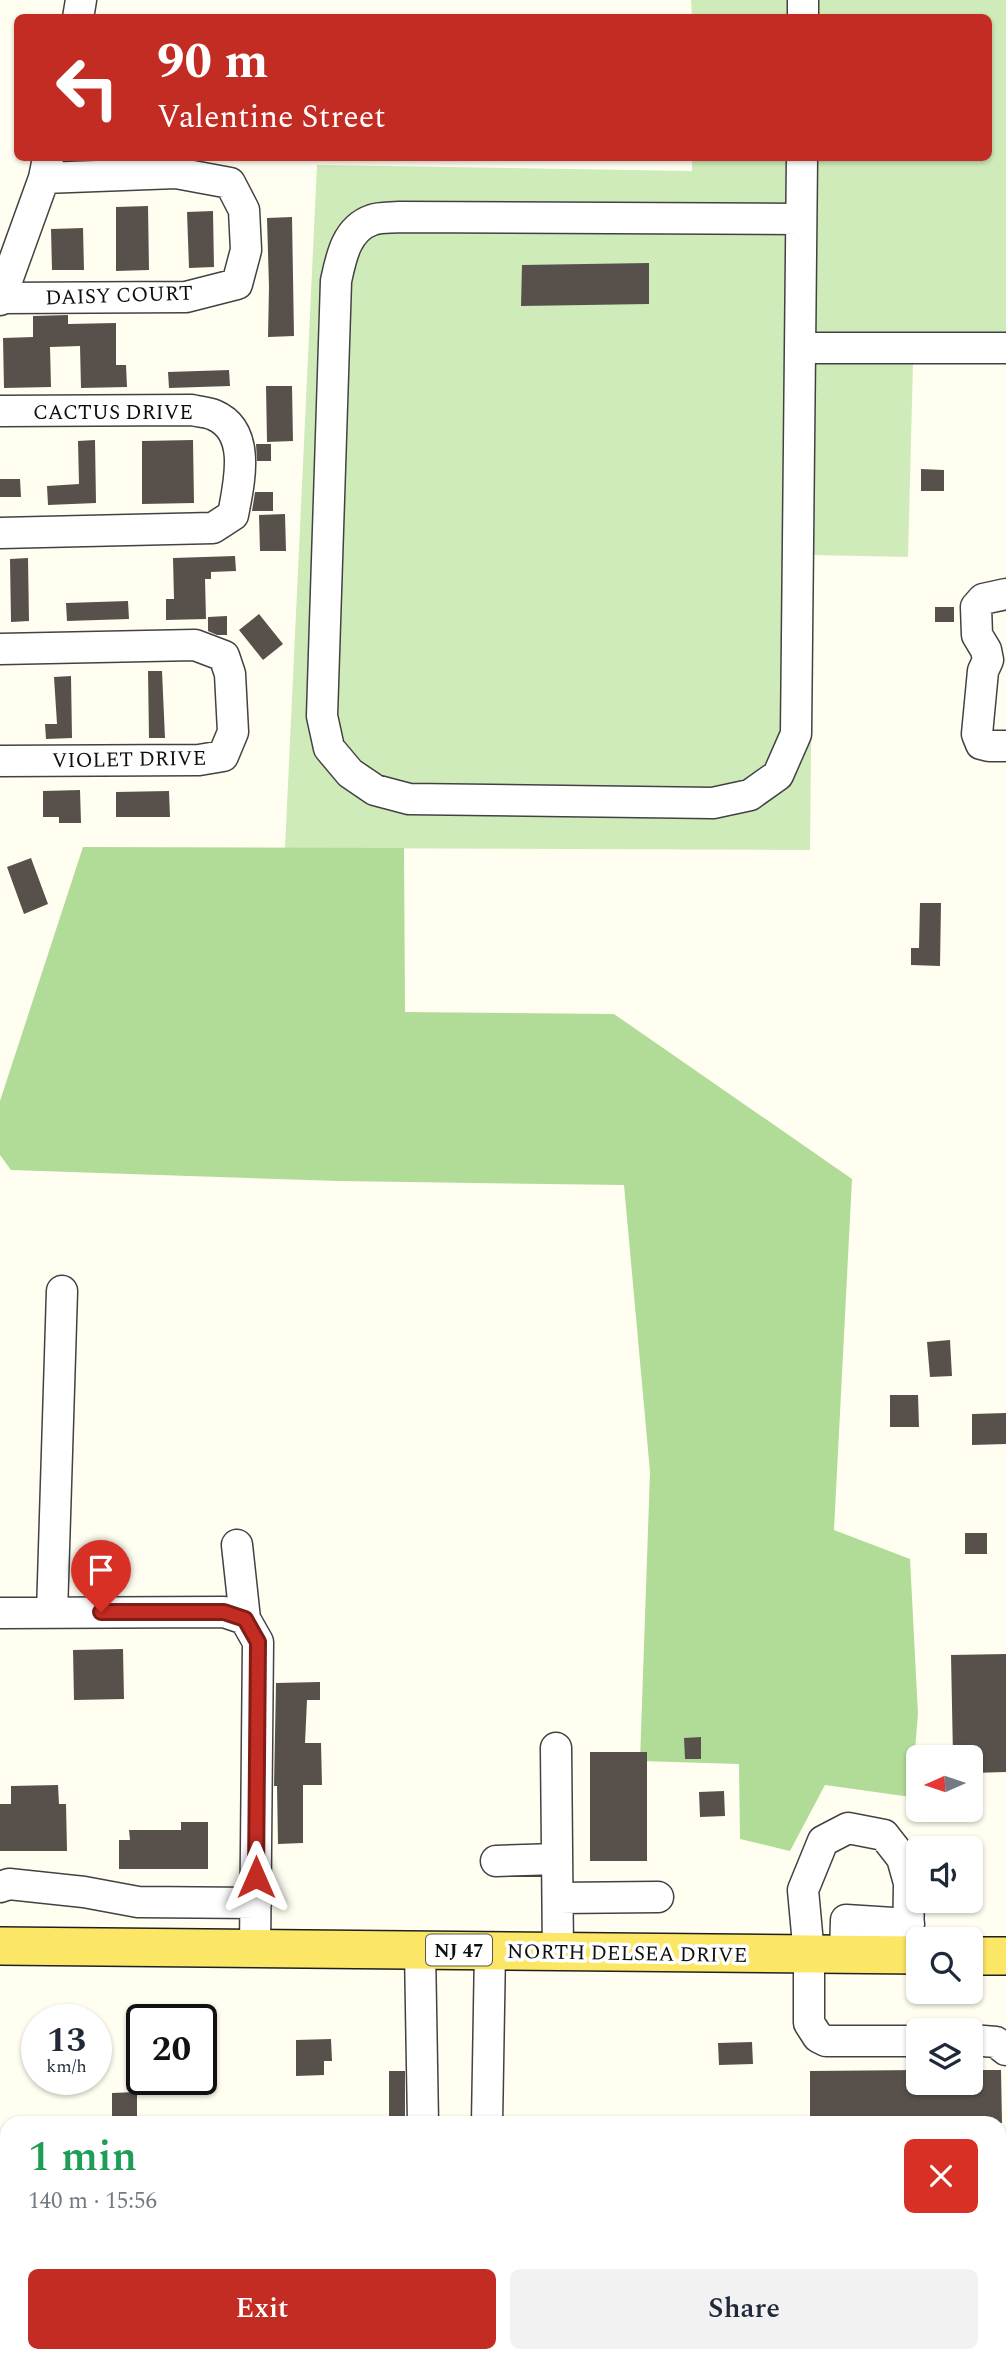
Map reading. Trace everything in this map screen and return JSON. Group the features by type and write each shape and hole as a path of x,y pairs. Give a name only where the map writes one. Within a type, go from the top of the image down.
{"main road":[{"name":"NORTH DELSEA DRIVE","path":"0,1946 845,1955 906,1946"},
{"path":"983,1956 1006,1956"}],"lane":[{"path":"801,219 400,217 371,220 354,233 342,253 337,281 322,716 329,748 351,773 375,790 409,799 713,803 750,795 778,775 796,734 802,161"},
{"path":"0,299 46,168"},
{"name":"DAISY COURT","path":"0,299 187,297 237,284 246,250 244,210 230,183 176,173 46,168"},
{"path":"800,348 1006,348"},
{"name":"CACTUS DRIVE","path":"0,411 192,410 215,415 231,427 240,449 239,485 233,515 213,528 0,533"},
{"path":"1006,594 984,599 976,607 977,635 986,650 997,660 983,671 977,734 981,744 1006,746"},
{"name":"VIOLET DRIVE","path":"0,649 195,645 224,656 230,674 233,732 223,756 199,760 0,761"},
{"path":"52,1613 62,1292"},
{"path":"236,1545 245,1619 258,1642 255,1949"},
{"path":"0,1613 224,1612 245,1619"},
{"path":"556,1748 558,1953"},
{"path":"906,2040 825,2041 818,2037 808,2023 809,1955 803,1891 823,1841 848,1828 884,1835 902,1858 909,1883 911,1927"},
{"path":"496,1861 557,1859"},
{"path":"0,1887 9,1884 131,1900 256,1903"},
{"path":"558,1898 658,1897"},
{"path":"128,1948 131,1900"},
{"path":"420,1950 422,2116"},
{"path":"487,2116 490,1951"},
{"path":"983,2041 996,2042 1006,2050"}],"green space":[{"path":"691,0 1006,0 1006,364 913,363 908,557 813,555 810,850 285,848 317,165 692,171 692,161 992,161 992,14 692,14"},
{"path":"83,847 404,848 405,1012 614,1014 852,1179 834,1530 910,1559 918,1714 915,1745 906,1745 906,1796 825,1785 790,1851 740,1839 739,1764 640,1761 650,1472 624,1185 338,1181 11,1170 0,1155 0,1101"}],"building":[{"path":"148,206 149,270 116,271 116,207"},
{"path":"213,211 214,267 189,268 187,212"},
{"path":"292,217 294,336 268,337 267,218"},
{"path":"83,228 84,270 52,270 51,229"},
{"path":"649,263 649,304 521,306 522,265"},
{"path":"68,315 68,324 116,323 116,365 126,365 127,387 81,388 80,346 50,347 51,387 4,388 3,338 33,337 33,316"},
{"path":"229,370 230,386 169,388 168,372"},
{"path":"266,386 292,386 293,441 267,442"},
{"path":"95,440 96,503 48,505 47,486 79,484 78,441"},
{"path":"193,440 194,503 142,504 142,441"},
{"path":"256,444 271,444 271,461 257,461"},
{"path":"921,469 944,470 944,491 921,491"},
{"path":"0,479 20,479 21,497 0,497"},
{"path":"255,492 273,492 273,511 252,511"},
{"path":"285,514 286,551 260,551 259,515"},
{"path":"235,556 236,571 211,572 211,579 205,579 206,619 166,620 166,599 174,599 173,558"},
{"path":"28,558 29,621 11,622 10,559"},
{"path":"128,601 129,619 67,621 66,603"},
{"path":"935,607 954,607 954,622 935,622"},
{"path":"259,614 283,644 263,660 239,630"},
{"path":"227,616 227,635 208,631 208,617"},
{"path":"148,671 162,671 165,738 149,738"},
{"path":"71,676 72,738 46,739 45,724 57,724 54,677"},
{"path":"80,790 81,823 59,823 59,817 43,817 43,791"},
{"path":"169,791 170,817 116,817 116,792"},
{"path":"31,858 48,904 24,914 7,867"},
{"path":"920,903 941,903 940,966 911,965 911,948 919,948"},
{"path":"950,1340 952,1376 930,1377 927,1342"},
{"path":"890,1395 918,1395 919,1427 890,1427"},
{"path":"1006,1413 1006,1444 972,1445 972,1414"},
{"path":"965,1533 987,1533 987,1554 965,1554"},
{"path":"123,1649 124,1699 74,1700 73,1650"},
{"path":"1006,1654 1006,1772 984,1773 984,1745 953,1745 951,1655"},
{"path":"320,1682 320,1700 307,1700 305,1743 321,1743 322,1785 303,1785 303,1843 278,1844 277,1786 274,1786 276,1683"},
{"path":"701,1737 701,1759 685,1759 684,1738"},
{"path":"590,1752 647,1752 647,1861 590,1861"},
{"path":"58,1785 59,1804 66,1804 67,1851 0,1851 0,1804 11,1804 11,1786"},
{"path":"724,1791 725,1816 700,1817 699,1792"},
{"path":"181,1822 208,1822 208,1869 119,1869 119,1840 130,1840 129,1830 181,1830"},
{"path":"331,2039 332,2061 324,2061 324,2075 296,2076 296,2040"},
{"path":"752,2042 753,2064 719,2065 718,2043"},
{"path":"906,2070 906,2095 983,2095 983,2070 1001,2070 1002,2116 810,2116 810,2071"},
{"path":"389,2071 405,2071 405,2116 389,2116"},
{"path":"126,2092 126,2095 137,2095 137,2116 112,2116 112,2095"}],"route":[{"path":"101,1612 224,1612 245,1619 258,1642 256,1877"}]}
